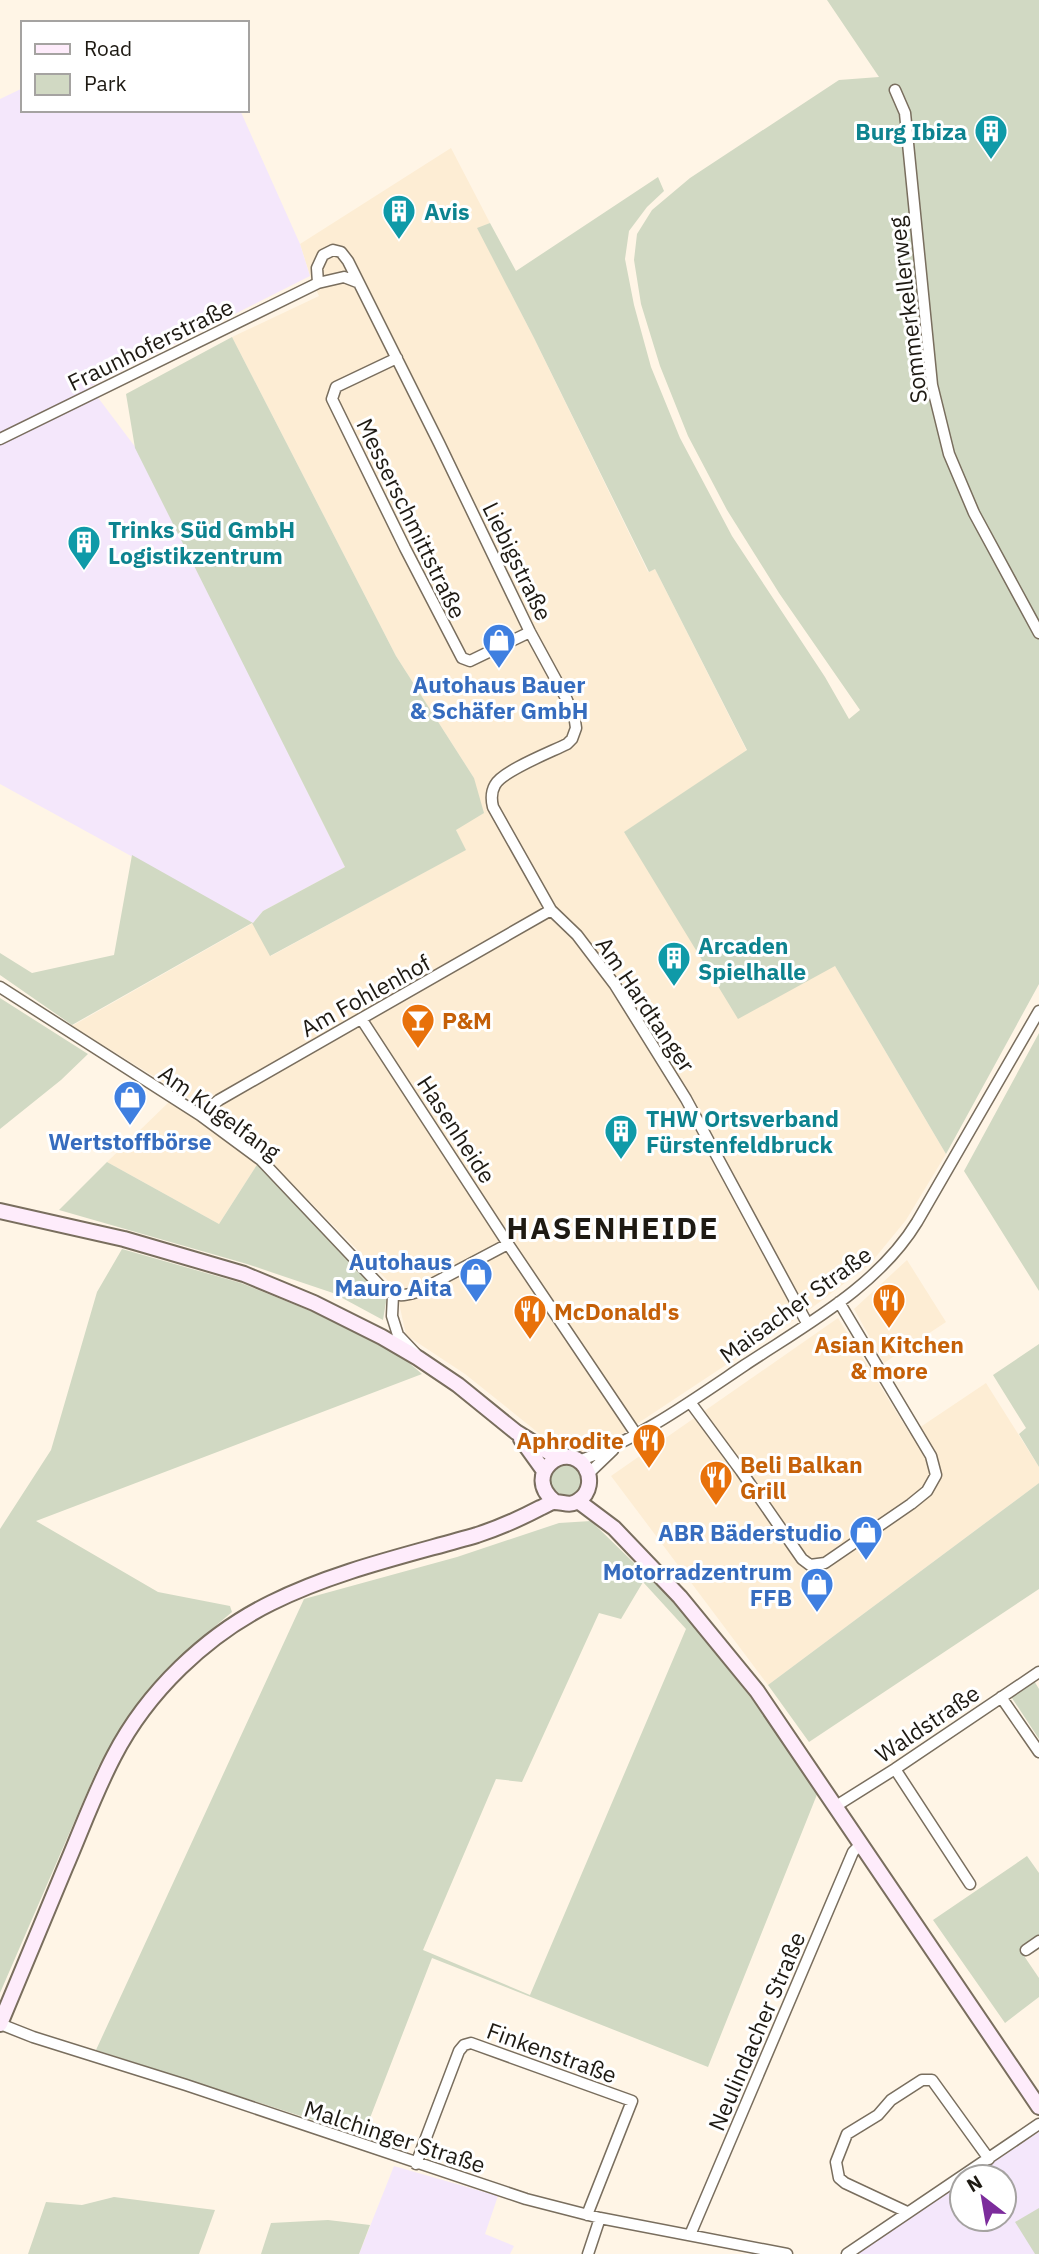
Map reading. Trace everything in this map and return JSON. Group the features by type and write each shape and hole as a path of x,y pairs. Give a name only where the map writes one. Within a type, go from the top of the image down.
{"main road":[{"path":"0,1211 124,1239 244,1274 314,1303 418,1358 458,1385 516,1432 558,1458"},
{"path":"516,1432 544,1472"},
{"path":"567,1457 579,1461 589,1474 583,1495 566,1504 554,1501 543,1487 544,1472 548,1465 558,1458 567,1457"},
{"path":"516,1521 543,1487"},
{"path":"583,1495 680,1597 740,1670 836,1806 1039,2107"},
{"path":"0,2024 115,1755 135,1723 176,1672 242,1619 292,1593 341,1575 493,1530 554,1501"}],"street":[{"name":"Sommerkellerweg","path":"895,90 905,113 932,385 949,454 974,513 1039,632"},
{"path":"318,284 317,268 323,255 333,250 344,255 358,282"},
{"name":"Fraunhoferstraße","path":"0,439 318,284 344,277 358,282"},
{"name":"Liebigstraße","path":"358,282 575,721 576,728 567,744 505,775 495,783 491,797 502,824"},
{"name":"Messerschmittstraße","path":"397,358 336,387 332,399 462,658 471,661 530,632"},
{"name":"Am Hardtanger","path":"502,824 551,910 577,935 615,985 647,1035 713,1146 807,1323"},
{"name":"Am Fohlenhof","path":"200,1115 219,1100 551,910"},
{"name":"Am Kugelfang","path":"0,987 200,1115 261,1160 384,1290 393,1295"},
{"name":"Maisacher Straße","path":"579,1461 618,1445 690,1402 839,1302 887,1263 908,1236 1039,1011"},
{"name":"Hasenheide","path":"362,1020 636,1434"},
{"path":"418,1358 398,1335 392,1316 393,1295 403,1296 417,1292 508,1244"},
{"path":"690,1402 802,1559 810,1565 825,1563 911,1504 927,1491 936,1475 932,1456 839,1302"},
{"name":"Maisacher Straße","path":"589,1474 618,1445"},
{"name":"Waldstraße","path":"836,1806 1001,1697 1037,1677"},
{"path":"1001,1697 1039,1752"},
{"path":"895,1769 970,1884"},
{"name":"Neulindacher Straße","path":"690,2235 853,1852 860,1844"},
{"path":"1026,1950 1039,1941"},
{"name":"Malchinger Straße","path":"0,2024 526,2199 600,2218 690,2235 742,2250 787,2254"},
{"name":"Finkenstraße","path":"416,2164 459,2051 464,2045 471,2043 632,2101 587,2215"},
{"path":"907,2212 845,2183 839,2178 836,2162 847,2134 878,2115 891,2100 922,2080 932,2080 989,2159"},
{"path":"847,2254 1039,2124"},
{"path":"588,2254 600,2218"}],"shaded area":[{"path":"21,89 21,112 241,112 300,244 310,276 90,387 136,448 345,867 263,911 253,923 0,784 0,99"},
{"path":"451,148 490,223 478,229 648,572 655,569 747,751 624,833 835,966 946,1154 906,1220 870,1264 809,1310 593,1453 556,1447 465,1374 406,1335 396,1289 263,1154 202,1106 72,1026 253,923 271,956 465,850 456,830 474,778 396,656 232,337 319,296 300,244"},
{"path":"169,1102 194,1115 258,1163 219,1224 107,1162"},
{"path":"907,1260 946,1322 884,1363 854,1309"},
{"path":"838,1318 910,1434 986,1383 1039,1467 1039,1483 768,1685 611,1476"},
{"path":"1039,2132 1039,2254 860,2254 859,2252 948,2192 948,2233 1018,2233 1018,2163 992,2163"},
{"path":"394,2166 498,2196 485,2234 514,2246 510,2254 359,2254"}],"green space":[{"path":"827,0 1039,0 1039,984 946,1154 835,966 738,1019 624,832 747,750 655,569 649,572 477,228 490,223 516,271 658,177 664,191 647,207 629,231 625,259 651,367 680,438 732,536 825,677 849,719 860,710 779,593 727,510 688,436 660,366 641,304 634,260 637,234 652,210 690,178 839,80 879,77"},
{"path":"232,337 396,656 474,778 484,813 456,830 466,850 270,956 252,923 72,1025 0,975 0,953 32,973 114,955 132,855 253,923 263,911 345,867 135,448 126,394"},
{"path":"0,998 88,1054 61,1080 0,1129"},
{"path":"1039,1033 1039,1291 964,1171"},
{"path":"107,1162 219,1224 258,1163 387,1296 383,1320 333,1293 247,1264 59,1210"},
{"path":"122,1249 241,1283 323,1316 401,1356 422,1374 36,1521 158,1592 230,1606 232,1612 186,1651 150,1688 98,1767 0,1993 0,1529 51,1450 97,1292"},
{"path":"1039,1344 1039,1467 1019,1434 1026,1428 993,1375"},
{"path":"565,1463 577,1468 582,1480 577,1492 565,1497 553,1492 548,1480 553,1468"},
{"path":"1039,1483 1039,1589 809,1742 768,1685"},
{"path":"591,1521 672,1600 752,1699 818,1792 708,2067 432,1958 363,2136 96,2050 304,1599 457,1557 559,1523","holes":["643,1582 686,1629 530,1995 423,1950 496,1779 522,1782 599,1613 621,1619"]},
{"path":"1033,1679 1039,1689 1039,1739 1010,1695"},
{"path":"1027,1856 1039,1873 1039,1936 1020,1950 1039,1978 1039,1997 1005,2023 933,1920"},
{"path":"114,2197 215,2210 199,2254 28,2254 46,2202 82,2205"},
{"path":"1039,2208 1039,2254 1035,2254 1018,2227 1018,2220"},
{"path":"328,2220 370,2225 359,2254 261,2254 271,2223"}],"place":[{"name":"Burg Ibiza","path":"991,161"},
{"name":"Avis","path":"399,241"},
{"name":"Trinks Süd GmbH Logistikzentrum","path":"84,572"},
{"name":"Autohaus Bauer & Schäfer GmbH","path":"499,670"},
{"name":"Arcaden Spielhalle","path":"674,988"},
{"name":"P&M","path":"418,1050"},
{"name":"Wertstoffbörse","path":"130,1127"},
{"name":"THW Ortsverband Fürstenfeldbruck","path":"621,1161"},
{"name":"Autohaus Mauro Aita","path":"476,1304"},
{"name":"Asian Kitchen & more","path":"889,1330"},
{"name":"McDonald's","path":"530,1341"},
{"name":"Aphrodite","path":"649,1470"},
{"name":"Beli Balkan Grill","path":"716,1507"},
{"name":"ABR Bäderstudio","path":"866,1562"},
{"name":"Motorradzentrum FFB","path":"817,1614"}],"district":[{"name":"HASENHEIDE","path":"613,1227"}]}
